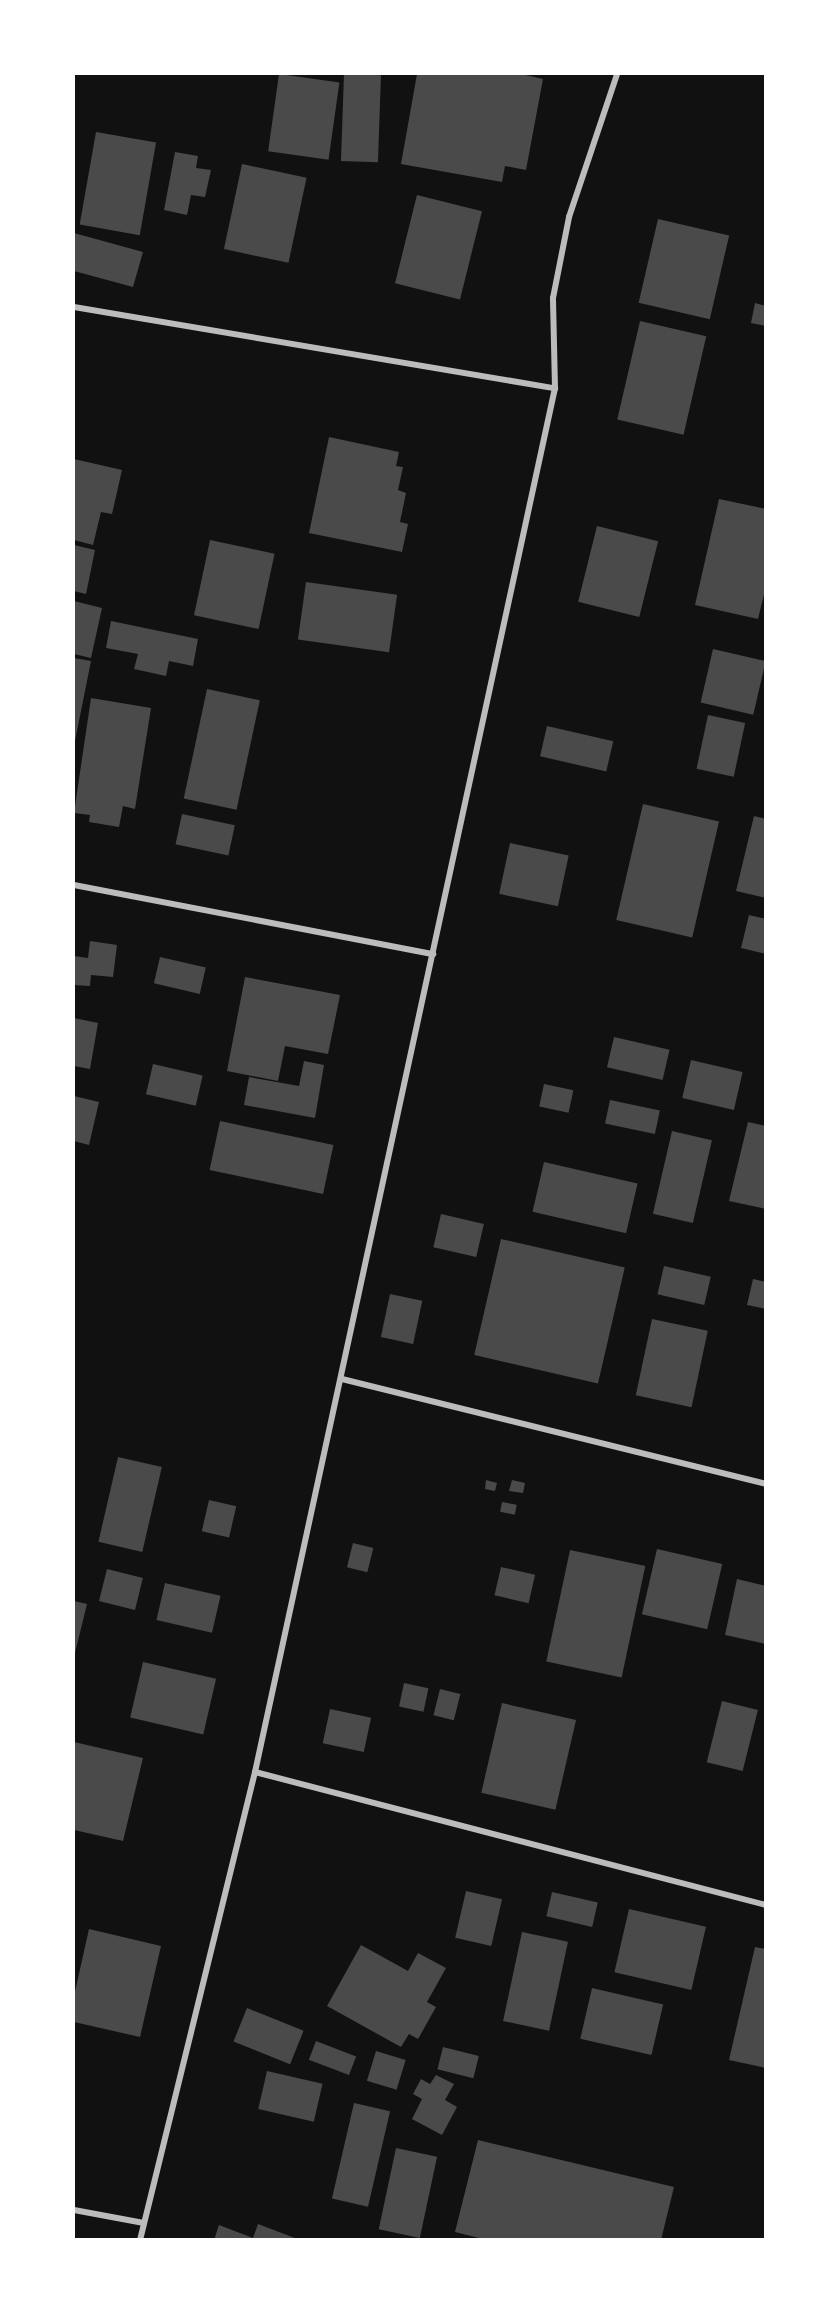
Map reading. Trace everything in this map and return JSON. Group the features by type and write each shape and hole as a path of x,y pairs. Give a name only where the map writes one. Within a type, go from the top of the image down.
{"street":[{"path":"140,2240 255,1772 555,388 553,298 569,217 617,74"},
{"path":"74,307 555,388"},
{"path":"74,885 433,954"},
{"path":"342,1379 765,1484"},
{"path":"255,1772 765,1905"},
{"path":"74,2210 144,2223"}],"building":[{"path":"279,74 339,82 329,160 268,151"},
{"path":"344,74 381,75 378,162 341,161"},
{"path":"417,74 521,74 543,79 526,170 505,166 502,182 401,164"},
{"path":"96,132 156,143 140,235 80,225"},
{"path":"175,152 198,156 196,168 211,170 205,197 191,195 187,215 164,210"},
{"path":"242,164 307,178 288,263 224,249"},
{"path":"417,195 482,211 460,300 395,283"},
{"path":"658,219 729,235 710,319 639,303"},
{"path":"74,233 143,252 133,287 74,271"},
{"path":"755,303 766,306 766,326 751,323"},
{"path":"640,321 706,336 684,435 617,419"},
{"path":"329,437 399,452 396,466 403,467 398,490 406,493 400,522 408,524 402,552 309,533"},
{"path":"74,459 122,470 112,514 101,512 93,545 74,540"},
{"path":"719,499 766,509 766,586 758,619 695,605"},
{"path":"597,526 658,541 639,617 578,602"},
{"path":"210,540 275,554 259,629 194,615"},
{"path":"74,545 95,550 86,594 74,591"},
{"path":"306,582 397,595 389,652 298,639"},
{"path":"74,601 102,608 91,658 74,654"},
{"path":"111,621 198,639 193,666 169,661 166,676 134,669 138,654 106,648"},
{"path":"713,649 766,661 753,715 701,703"},
{"path":"74,658 91,661 75,741 74,741"},
{"path":"207,689 260,700 237,810 184,799"},
{"path":"91,698 151,708 135,809 123,806 119,827 89,822 90,815 74,813"},
{"path":"708,715 745,723 734,777 697,769"},
{"path":"547,726 613,741 606,772 540,756"},
{"path":"643,804 719,822 692,937 616,920"},
{"path":"182,814 235,825 228,856 176,844"},
{"path":"754,816 766,819 766,898 736,891"},
{"path":"510,843 569,855 558,906 499,894"},
{"path":"749,915 766,919 766,954 741,948"},
{"path":"90,941 117,945 113,977 91,975 90,986 74,985 74,956 88,958"},
{"path":"160,957 206,968 200,994 154,983"},
{"path":"245,977 340,995 328,1054 285,1046 278,1081 227,1071"},
{"path":"74,1018 98,1023 90,1069 74,1066"},
{"path":"614,1037 670,1050 663,1080 607,1067"},
{"path":"691,1060 743,1072 734,1110 682,1098"},
{"path":"304,1061 324,1065 315,1118 244,1105 249,1077 299,1086"},
{"path":"153,1064 203,1075 196,1106 146,1094"},
{"path":"544,1084 573,1090 569,1113 539,1106"},
{"path":"74,1096 99,1102 89,1145 74,1141"},
{"path":"610,1100 660,1111 655,1134 605,1123"},
{"path":"220,1121 333,1145 323,1194 210,1170"},
{"path":"748,1122 766,1126 766,1209 729,1201"},
{"path":"672,1131 712,1140 693,1223 653,1214"},
{"path":"544,1162 638,1184 626,1233 533,1212"},
{"path":"441,1214 484,1224 476,1257 433,1247"},
{"path":"501,1239 625,1268 598,1384 474,1355"},
{"path":"664,1266 711,1277 704,1305 657,1294"},
{"path":"753,1279 766,1282 766,1309 747,1305"},
{"path":"390,1294 422,1301 413,1344 381,1337"},
{"path":"652,1319 708,1331 692,1407 636,1395"},
{"path":"118,1457 162,1467 142,1552 98,1542"},
{"path":"486,1480 497,1483 495,1491 485,1489"},
{"path":"512,1480 525,1483 523,1493 509,1491"},
{"path":"209,1500 236,1506 229,1537 202,1531"},
{"path":"502,1502 517,1505 515,1515 500,1512"},
{"path":"353,1543 373,1548 367,1572 347,1567"},
{"path":"657,1549 722,1564 707,1629 642,1614"},
{"path":"570,1550 645,1566 622,1678 546,1662"},
{"path":"501,1567 535,1575 529,1603 494,1595"},
{"path":"107,1569 143,1578 135,1610 99,1601"},
{"path":"737,1579 766,1586 766,1644 725,1635"},
{"path":"165,1583 221,1596 212,1633 156,1620"},
{"path":"74,1601 87,1604 74,1657"},
{"path":"143,1662 216,1679 203,1734 130,1718"},
{"path":"404,1683 428,1688 423,1712 399,1706"},
{"path":"440,1689 460,1694 454,1720 433,1715"},
{"path":"722,1701 758,1710 743,1771 707,1762"},
{"path":"502,1703 576,1720 555,1810 481,1793"},
{"path":"330,1709 371,1718 364,1752 323,1743"},
{"path":"74,1742 143,1758 123,1841 74,1830"},
{"path":"466,1891 502,1899 491,1946 455,1938"},
{"path":"552,1892 598,1903 592,1927 546,1916"},
{"path":"629,1909 706,1927 691,1990 614,1972"},
{"path":"89,1929 161,1946 140,2037 74,2022 74,1996"},
{"path":"522,1932 568,1942 549,2031 503,2021"},
{"path":"361,1945 408,1971 418,1953 446,1968 427,2002 436,2007 418,2039 409,2034 401,2047 327,2006"},
{"path":"755,1947 766,1949 766,2068 729,2060"},
{"path":"592,1988 663,2004 651,2055 580,2039"},
{"path":"247,2008 304,2031 290,2064 234,2041"},
{"path":"316,2041 356,2056 349,2075 309,2060"},
{"path":"443,2047 479,2056 473,2078 437,2069"},
{"path":"376,2051 406,2060 397,2090 367,2081"},
{"path":"267,2071 323,2084 314,2122 258,2109"},
{"path":"436,2075 454,2084 445,2100 457,2107 442,2135 412,2119 422,2099 413,2094 421,2079 430,2084"},
{"path":"354,2103 390,2111 368,2207 332,2198"},
{"path":"478,2140 674,2187 661,2240 487,2240 455,2232"},
{"path":"396,2148 437,2157 420,2238 379,2229"},
{"path":"258,2224 300,2240 214,2240 219,2225 253,2238"}]}
